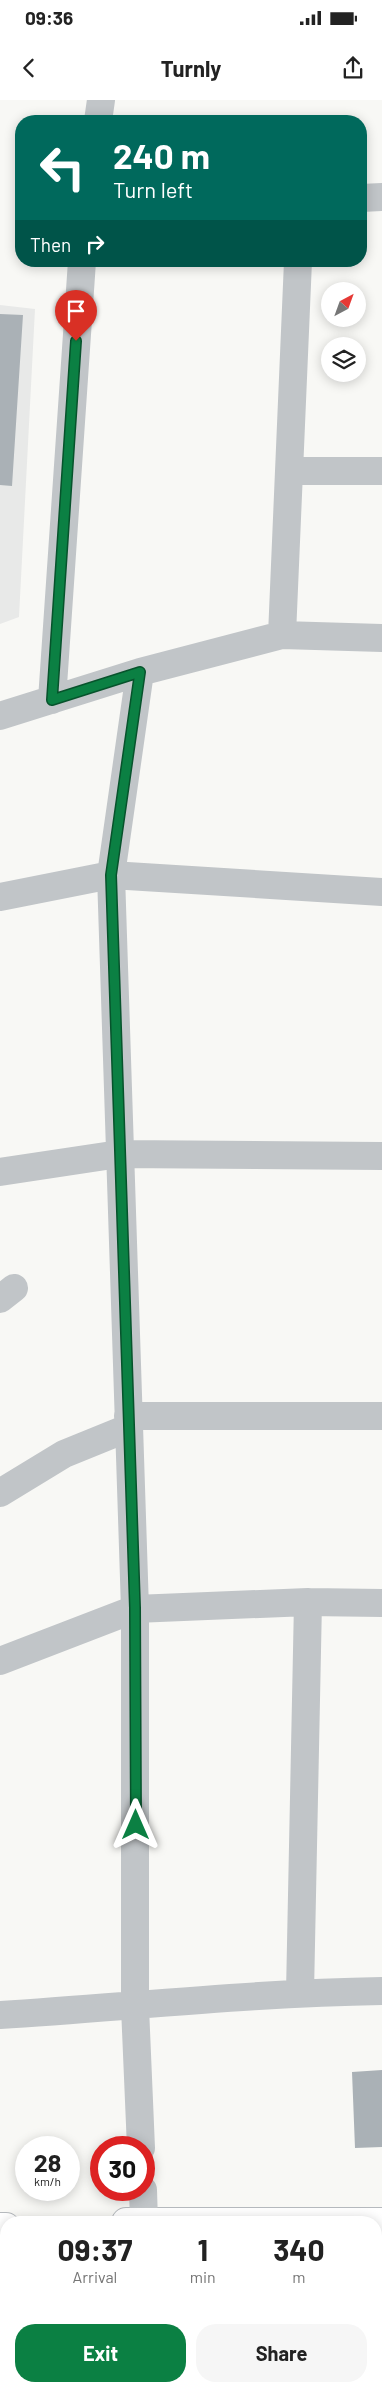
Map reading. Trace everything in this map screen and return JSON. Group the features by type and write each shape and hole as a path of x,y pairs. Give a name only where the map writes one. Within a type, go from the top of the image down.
{"street":[{"path":"99,115 101,100"},
{"path":"367,198 382,197"},
{"path":"52,700 82,267"},
{"path":"282,635 298,267"},
{"path":"289,471 382,471"},
{"path":"0,716 140,672 282,635 382,638"},
{"path":"140,672 111,875 135,1608 135,2007 140,2136"},
{"path":"0,897 111,875 382,892"},
{"path":"0,1172 119,1154 382,1156"},
{"path":"0,1493 64,1454 128,1422 382,1416"},
{"path":"300,1992 308,1602"},
{"path":"0,1662 135,1608 308,1602 382,1603"},
{"path":"0,2015 135,2007 300,1992 382,1991"},
{"path":"143,2201 144,2216"}],"shaded area":[{"path":"0,305 35,309 19,617 0,624"}],"building":[{"path":"0,314 23,315 12,486 0,485"},
{"path":"382,2070 382,2147 355,2148 352,2072"}],"route":[{"path":"76,341 52,700 140,672 111,875 135,1608 136,1825"}]}
